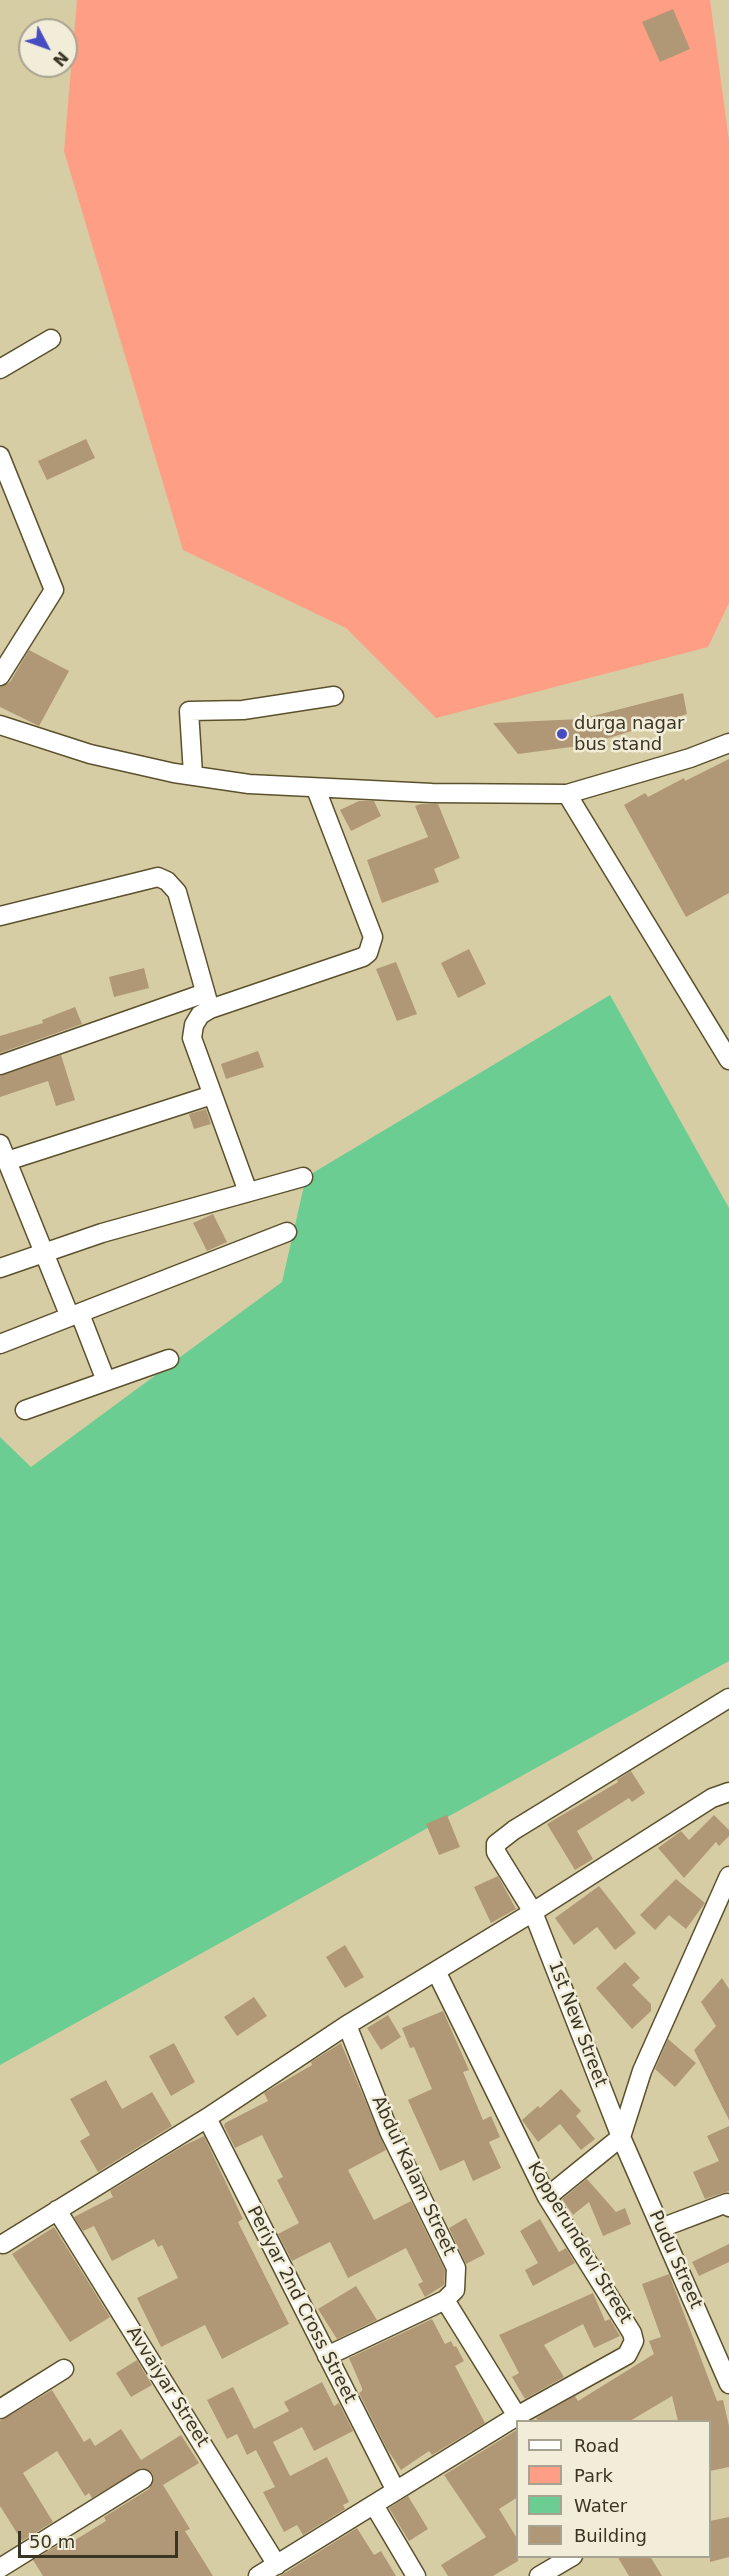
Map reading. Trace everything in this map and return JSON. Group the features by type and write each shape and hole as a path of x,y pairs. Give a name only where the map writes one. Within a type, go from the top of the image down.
{"street":[{"path":"0,369 51,339"},
{"path":"0,456 54,590 0,676"},
{"path":"193,774 189,711 243,710 334,696"},
{"path":"0,725 90,753 174,773 249,784 432,793 567,794 690,758 729,743"},
{"path":"0,1065 207,1001 363,957 368,953 373,937 370,926 316,789"},
{"path":"567,794 729,1060"},
{"path":"0,915 158,877 167,881 177,892 207,1001 194,1025 192,1038 248,1192"},
{"path":"106,1381 44,1253 3,1152 212,1095"},
{"path":"0,1268 102,1233 303,1177"},
{"path":"0,1344 287,1232"},
{"path":"25,1410 169,1359"},
{"name":"1st New Street","path":"621,2137 533,1912 496,1852 496,1844 514,1830 729,1698"},
{"path":"3,2244 207,2118 347,2025 533,1912 712,1797 729,1792"},
{"path":"548,2197 621,2137 642,2071 729,1876"},
{"name":"Kopperundevi Street","path":"258,2576 517,2416 627,2355 634,2341 632,2333 548,2197 436,1971"},
{"name":"Abdul Kalam Street","path":"347,2025 389,2131 456,2268 454,2290 445,2300"},
{"name":"Periyar 2nd Cross Street","path":"207,2118 396,2491"},
{"name":"Pudu Street","path":"621,2137 729,2384"},
{"path":"661,2228 727,2204 729,2207"},
{"name":"Avvaiyar Street","path":"57,2210 277,2565"},
{"path":"327,2356 445,2300 517,2416"},
{"path":"0,2409 64,2370"},
{"path":"0,2568 143,2479"},
{"path":"374,2505 416,2576"},
{"path":"539,2576 570,2558"}],"green space":[{"path":"77,0 710,0 729,141 729,603 708,647 436,718 346,628 183,550 64,151 70,78 78,78 78,18 75,18"}],"water":[{"path":"610,995 729,1208 729,1661 0,2065 0,1437 31,1467 282,1282 306,1177"}],"building":[{"path":"673,9 690,49 660,62 642,22"},
{"path":"86,439 95,458 47,480 38,461"},
{"path":"29,650 69,671 39,726 0,707 0,687 10,682"},
{"name":"durga nagar bus stand","path":"683,693 687,714 586,745 518,754 493,723 581,719"},
{"path":"729,759 729,893 686,917 624,805 645,793 648,797 684,778 685,781"},
{"path":"359,801 374,801 381,816 351,831 340,810"},
{"path":"438,804 460,858 434,869 439,882 382,903 367,860 428,837 415,806"},
{"path":"469,949 486,984 458,998 441,963"},
{"path":"396,962 417,1014 397,1021 376,969"},
{"path":"144,968 149,988 114,997 109,977"},
{"path":"75,1007 82,1024 0,1053 0,1036 43,1023 42,1020"},
{"path":"258,1051 264,1067 226,1079 221,1064"},
{"path":"61,1055 75,1100 56,1106 48,1081 0,1097 0,1076"},
{"path":"206,1109 211,1124 194,1129 189,1114"},
{"path":"213,1214 227,1242 207,1251 193,1223"},
{"path":"631,1771 645,1793 632,1802 629,1798 577,1831 593,1859 575,1870 547,1824 618,1782 617,1780"},
{"path":"447,1815 460,1847 439,1855 426,1824"},
{"path":"714,1815 729,1830 729,1836 719,1846 716,1842 684,1878 658,1848 681,1831 689,1840"},
{"path":"498,1876 516,1909 491,1923 474,1887"},
{"path":"676,1879 705,1903 686,1929 669,1915 655,1930 640,1915"},
{"path":"599,1886 636,1933 615,1950 597,1927 574,1945 555,1918"},
{"path":"345,1945 364,1977 345,1988 326,1957"},
{"path":"625,1962 640,1978 632,1985 651,2004 651,2011 632,2029 596,1988"},
{"path":"722,1978 729,1989 729,2120 694,2050 716,2026 701,2002"},
{"path":"254,1997 267,2016 237,2036 224,2017"},
{"path":"443,2011 469,2070 463,2072 483,2120 491,2116 500,2137 489,2142 501,2168 473,2181 464,2160 440,2171 408,2100 432,2089 414,2047 410,2048 402,2028"},
{"path":"388,2015 401,2037 381,2050 367,2028"},
{"path":"668,2039 696,2063 675,2087 655,2069"},
{"path":"174,2043 195,2082 171,2096 149,2056"},
{"path":"341,2043 386,2150 348,2170 374,2220 411,2201 445,2270 444,2285 425,2297 418,2284 423,2282 406,2248 348,2278 330,2242 292,2261 278,2234 299,2223 277,2180 283,2177 262,2135 235,2148 224,2126 225,2123 268,2101 264,2093 312,2065 311,2062"},
{"path":"106,2080 122,2109 152,2092 172,2126 98,2172 80,2141 90,2135 70,2099"},
{"path":"561,2089 581,2111 576,2116 595,2139 581,2150 560,2124 538,2142 522,2120 538,2106 540,2108"},
{"path":"729,2126 729,2191 705,2199 693,2172 719,2161 707,2136"},
{"path":"204,2136 243,2219 238,2222 289,2324 222,2359 205,2325 161,2347 137,2298 178,2278 162,2245 158,2247 154,2239 112,2261 94,2226 83,2231 74,2217 113,2197 110,2191 183,2146"},
{"path":"587,2179 616,2212 625,2208 631,2224 603,2236 589,2202 573,2215 562,2199"},
{"path":"466,2218 485,2254 466,2264 449,2228"},
{"path":"540,2219 559,2252 566,2248 575,2263 533,2286 525,2270 538,2263 520,2231"},
{"path":"54,2227 110,2317 70,2342 12,2254"},
{"path":"729,2244 729,2262 699,2276 692,2262"},
{"path":"669,2274 717,2401 723,2400 729,2426 729,2467 711,2471 711,2420 678,2420 672,2396 632,2420 537,2420 536,2418 575,2396 578,2401 654,2354 649,2341 661,2337 642,2284"},
{"path":"356,2286 377,2320 337,2339 318,2309"},
{"path":"593,2293 605,2321 610,2319 620,2336 594,2348 583,2324 544,2345 564,2377 525,2399 512,2377 519,2373 499,2335"},
{"path":"432,2319 445,2344 451,2341 464,2361 455,2366 485,2423 432,2455 429,2451 401,2470 387,2449 359,2393 362,2388 349,2358"},
{"path":"137,2360 152,2385 131,2397 116,2373"},
{"path":"322,2382 334,2406 339,2403 353,2431 314,2451 302,2427 273,2442 290,2476 327,2457 349,2502 343,2505 345,2509 303,2535 297,2525 284,2532 263,2492 275,2487 256,2450 247,2455 237,2434 227,2439 207,2400 233,2387 254,2429 289,2411 284,2402"},
{"path":"52,2390 84,2442 90,2438 95,2446 121,2429 141,2460 181,2435 199,2463 163,2485 190,2529 185,2531 213,2576 43,2576 33,2560 65,2541 67,2545 106,2521 104,2517 149,2489 154,2479 152,2473 142,2468 92,2498 89,2493 85,2496 57,2451 23,2473 53,2522 22,2541 0,2506 0,2421"},
{"path":"516,2430 516,2498 499,2509 516,2537 518,2561 493,2576 448,2576 441,2565 486,2537 444,2475"},
{"path":"408,2496 428,2529 409,2541 389,2508"},
{"path":"729,2517 729,2557 710,2562 711,2558 711,2521"},
{"path":"357,2528 374,2555 381,2551 396,2576 280,2576"},
{"path":"618,2558 651,2558 662,2576 629,2576"}],"place":[{"name":"durga nagar bus stand","path":"562,734"}]}
